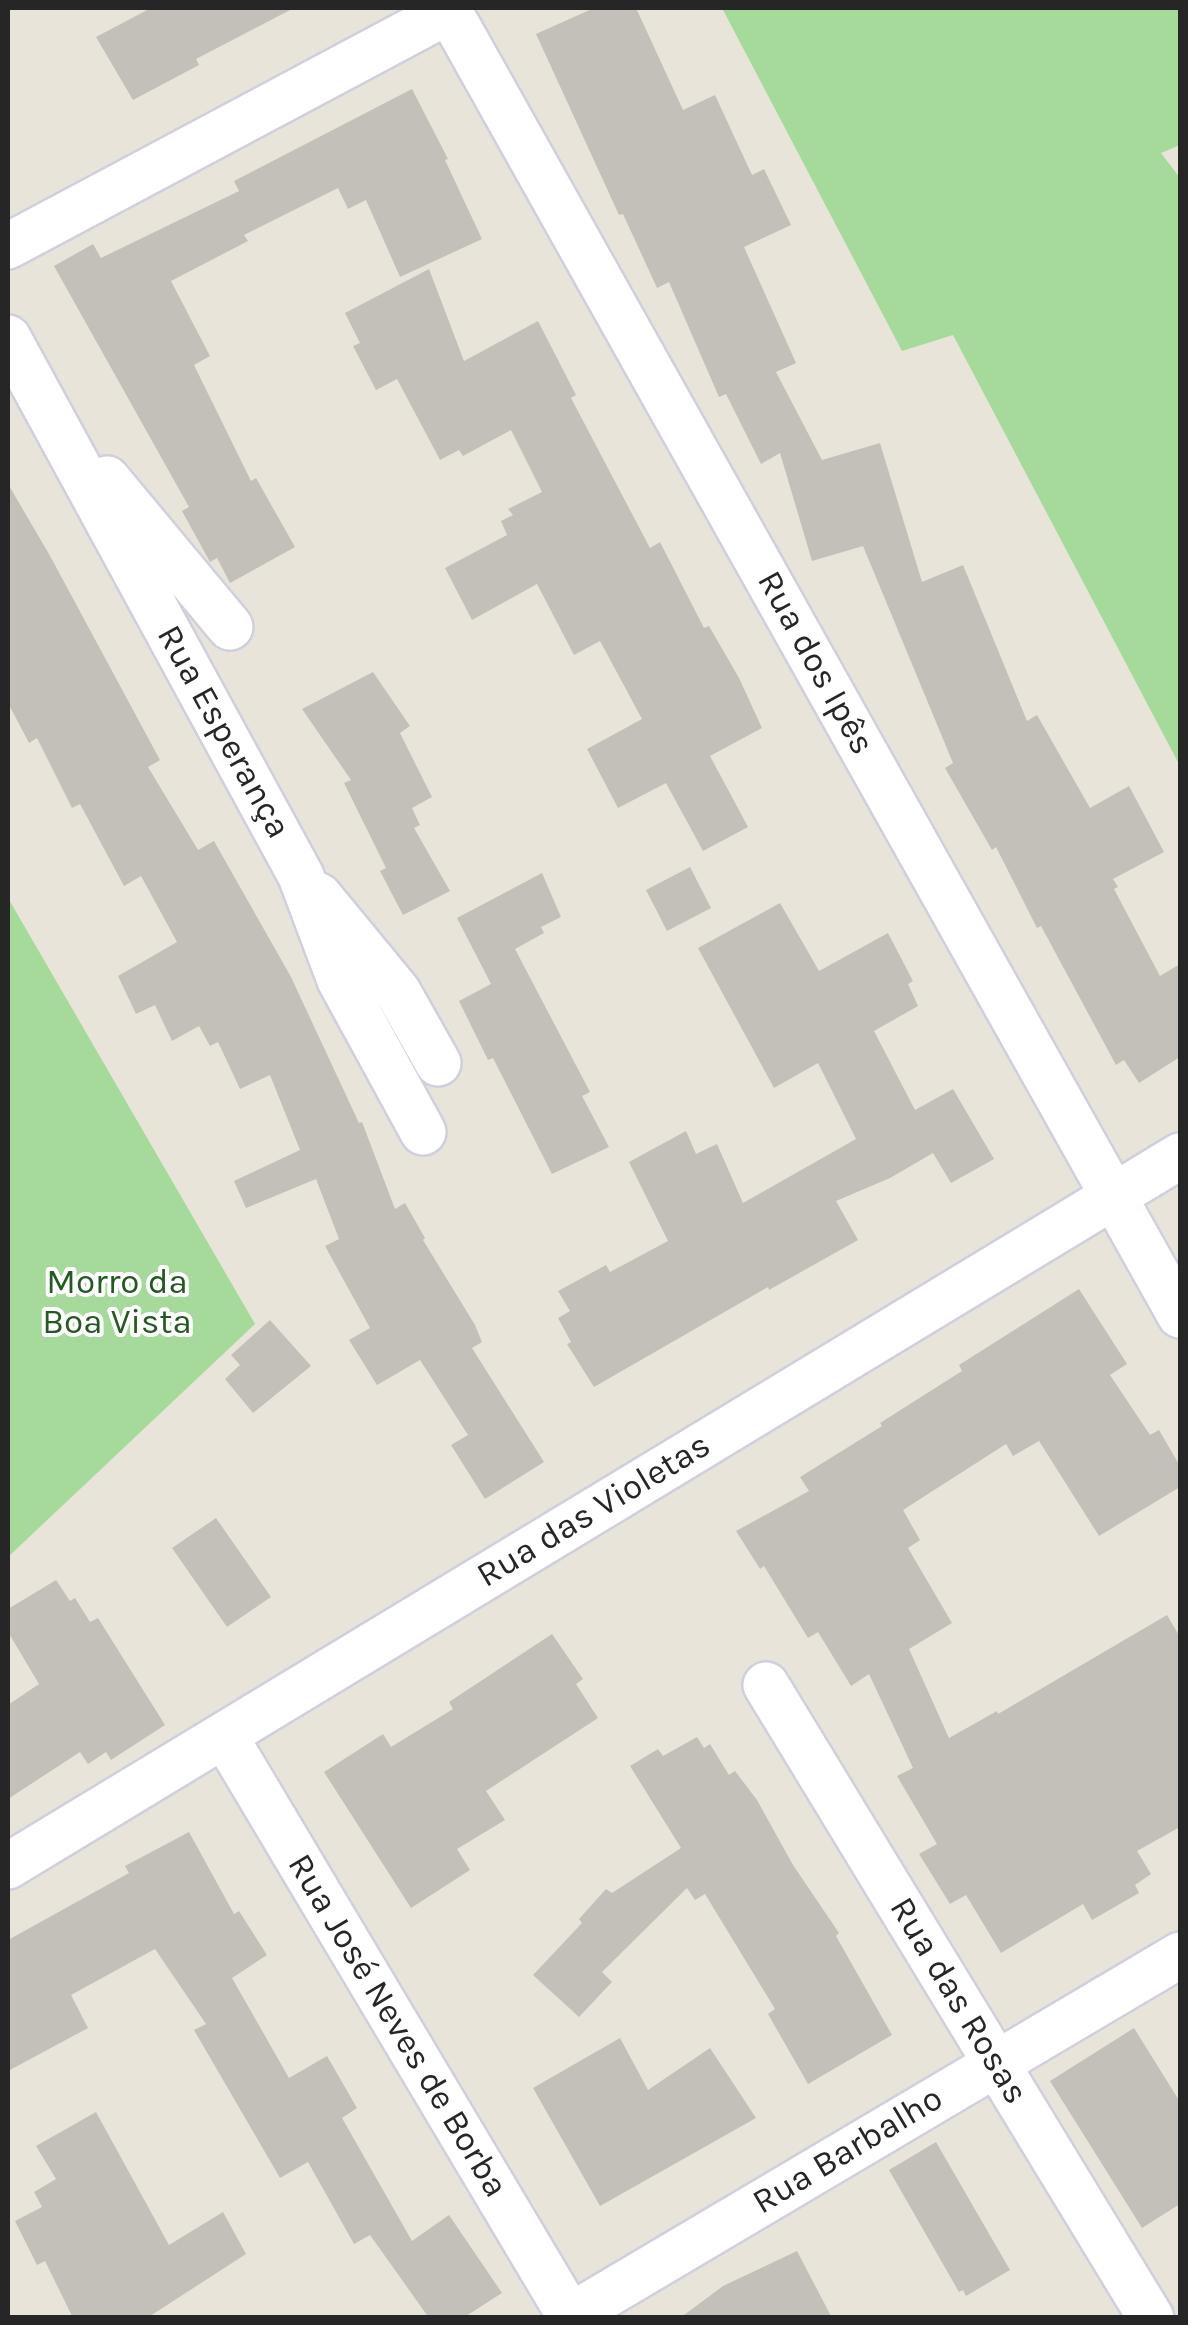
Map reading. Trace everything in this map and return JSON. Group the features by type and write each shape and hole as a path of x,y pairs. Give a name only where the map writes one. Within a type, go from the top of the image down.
{"street":[{"name":"Rua dos Ipês","path":"8,246 449,11 1180,1314"},
{"name":"Rua Esperança","path":"8,338 301,876 340,980 423,1132"},
{"path":"42,401 230,627"},
{"path":"301,876 398,992 438,1063"},
{"name":"Rua das Violetas","path":"8,1866 1180,1156"},
{"name":"Rua das Rosas","path":"766,1684 1150,2318"},
{"name":"Rua José Neves de Borba","path":"224,1735 569,2317"},
{"name":"Rua Barbalho","path":"569,2317 1180,1955"}],"green space":[{"path":"722,8 1180,8 1180,145 1161,153 1180,178 1180,766 953,335 902,351"},
{"name":"Morro da Boa Vista","path":"8,898 255,1324 8,1557"}],"building":[{"path":"151,8 294,8 196,59 199,65 133,100 96,37"},
{"path":"594,8 636,8 683,110 715,95 752,175 764,169 791,225 744,247 796,363 776,372 822,460 880,443 922,582 963,565 1027,721 1037,715 1090,808 1129,786 1164,852 1113,879 1118,887 1114,889 1160,976 1180,964 1180,1057 1139,1083 1124,1060 1116,1065 1041,926 1037,928 996,847 992,850 945,768 953,763 863,546 812,561 780,453 761,464 726,394 719,397 669,282 657,288 623,214 619,215 536,34"},
{"path":"412,89 448,159 445,160 482,239 400,277 366,200 348,209 338,188 244,235 248,241 171,281 210,356 194,365 251,481 256,478 295,547 230,583 217,558 210,562 182,511 189,507 54,266 93,244 101,258 239,191 234,181"},
{"path":"429,269 464,361 538,321 576,395 571,398 650,548 660,542 704,628 709,626 739,678 762,728 710,756 748,827 703,851 666,783 618,808 587,749 642,719 600,641 574,655 537,584 472,620 445,568 507,535 501,521 513,515 508,509 542,492 511,430 463,456 459,450 440,460 397,379 376,390 353,346 360,343 345,313"},
{"path":"8,484 160,760 148,767 198,850 214,841 291,977 359,1123 362,1122 395,1209 405,1203 475,1325 482,1342 472,1348 544,1462 485,1499 451,1445 468,1435 420,1360 377,1385 349,1340 370,1328 325,1246 339,1239 316,1179 246,1208 234,1181 300,1150 270,1075 240,1089 218,1042 210,1046 199,1026 172,1041 155,1005 136,1014 118,976 177,942 141,876 124,886 80,804 72,808 37,738 29,743 8,703"},
{"path":"373,672 410,726 400,733 432,797 412,808 420,825 414,828 450,891 403,915 380,871 386,868 344,783 351,780 302,709"},
{"path":"690,867 711,908 667,931 646,890"},
{"path":"542,873 561,917 541,927 544,933 515,949 590,1092 582,1096 609,1147 552,1174 459,1001 491,984 457,918"},
{"path":"780,903 819,971 888,933 913,981 908,984 918,1006 874,1031 915,1110 953,1089 994,1159 951,1183 933,1153 890,1178 836,1201 858,1240 594,1387 567,1344 571,1342 558,1318 570,1311 558,1291 606,1265 610,1272 668,1241 629,1162 686,1131 696,1154 717,1144 743,1203 856,1139 818,1063 774,1088 698,948"},
{"path":"1079,1289 1127,1364 1110,1375 1150,1435 1159,1430 1180,1466 1180,1487 1099,1536 1039,1441 1013,1456 1006,1444 903,1510 920,1540 908,1548 952,1623 909,1649 949,1738 997,1711 998,1714 1167,1615 1180,1637 1180,1827 1137,1851 1151,1874 1135,1885 1139,1893 1092,1920 1083,1904 1001,1953 966,1895 950,1904 919,1854 937,1844 897,1776 913,1768 869,1674 851,1686 818,1632 808,1638 764,1566 760,1569 736,1531 809,1491 800,1477 962,1371 959,1365"},
{"path":"270,1320 311,1366 253,1413 225,1379 240,1365 231,1355"},
{"path":"216,1518 271,1597 227,1627 172,1548"},
{"path":"56,1580 70,1601 75,1598 90,1622 98,1618 165,1725 111,1760 106,1752 88,1764 80,1752 8,1799 8,1705 39,1684 8,1632 8,1609"},
{"path":"552,1634 583,1679 576,1684 598,1718 486,1791 505,1820 457,1849 470,1870 411,1908 324,1772 383,1734 391,1747 453,1709 449,1702"},
{"path":"697,1737 704,1748 710,1744 729,1775 735,1771 757,1800 793,1865 839,1933 836,1936 892,2035 808,2084 768,2014 775,2009 705,1894 695,1900 687,1888 602,1972 612,1982 579,2017 533,1975 582,1923 579,1919 606,1889 612,1893 681,1848 630,1766 658,1749 663,1756"},
{"path":"189,1832 234,1914 239,1911 267,1955 232,1978 289,2078 327,2056 357,2108 342,2118 412,2241 449,2215 502,2293 463,2318 429,2318 370,2235 354,2244 308,2162 280,2178 194,2030 206,2024 155,1949 71,1995 88,2028 8,2071 8,1940 129,1873 125,1866"},
{"path":"1134,2028 1180,2102 1180,2204 1142,2228 1050,2081"},
{"path":"620,2038 648,2090 710,2048 756,2118 600,2206 533,2088"},
{"path":"96,2112 169,2245 223,2212 246,2254 147,2318 73,2318 45,2261 37,2265 15,2221 42,2207 34,2192 56,2179 36,2146"},
{"path":"936,2142 1010,2270 966,2296 963,2290 959,2292 889,2170"},
{"path":"797,2251 832,2318 680,2318 723,2286"}]}
